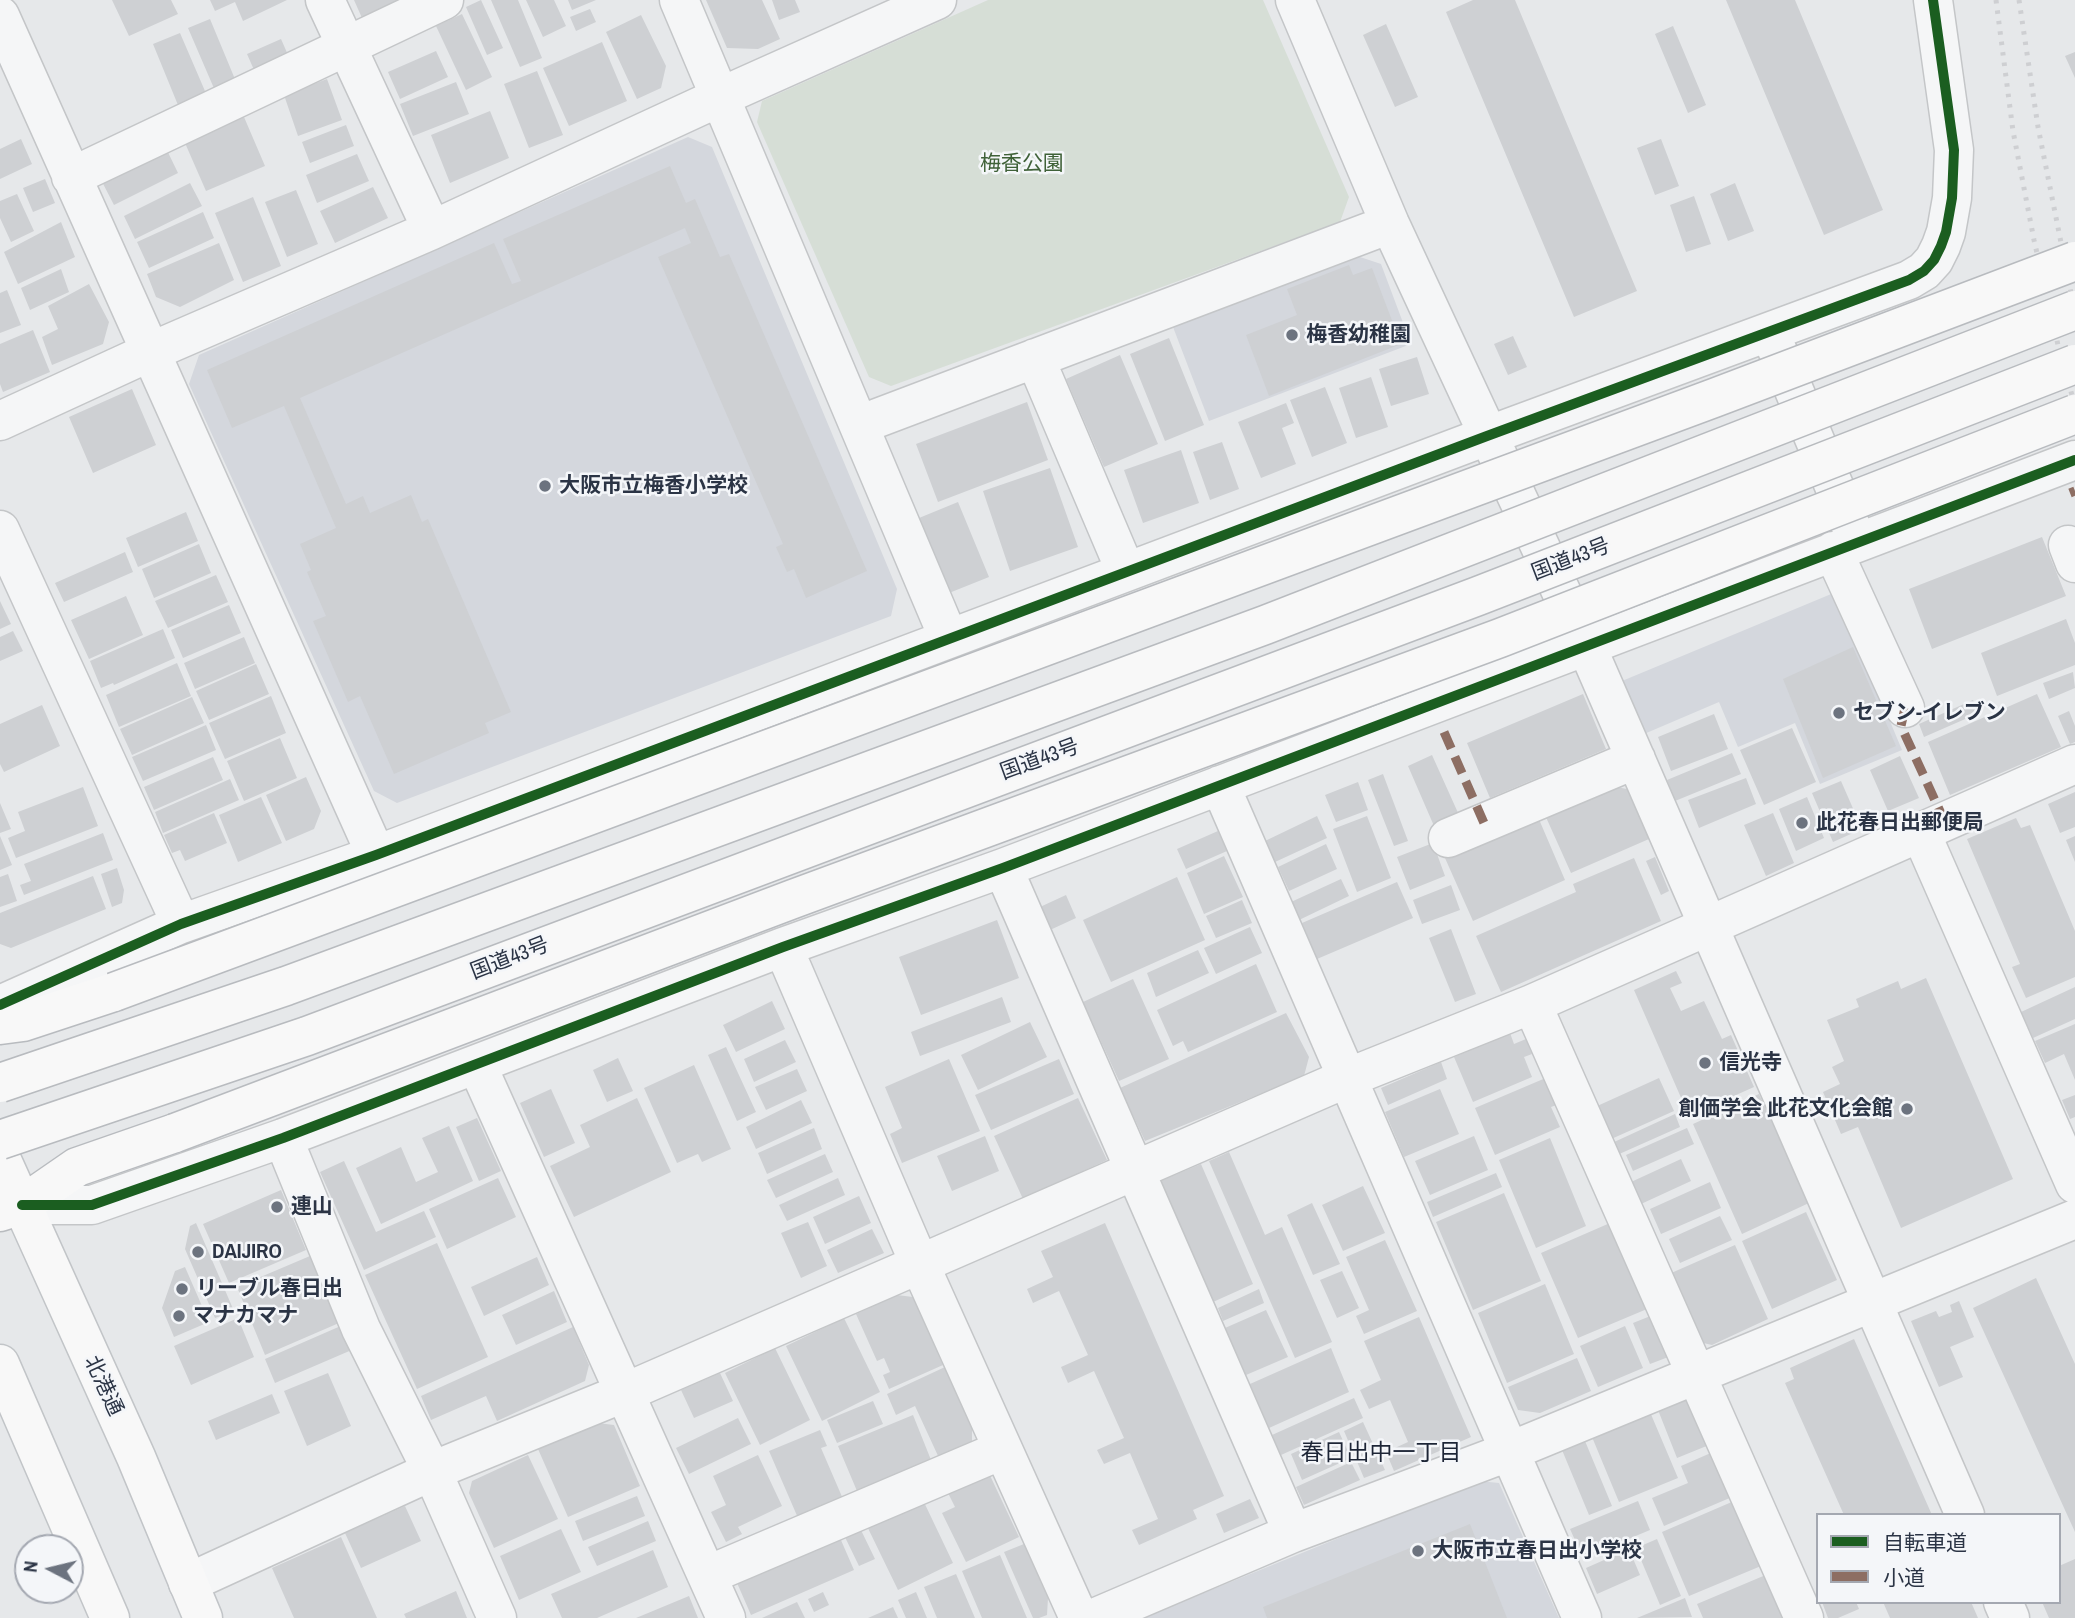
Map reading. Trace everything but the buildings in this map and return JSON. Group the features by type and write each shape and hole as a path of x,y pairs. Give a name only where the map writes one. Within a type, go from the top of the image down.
{"main road":[{"path":"0,1025 23,1023 114,992 2075,261"},
{"path":"0,1083 286,986 1265,625 2075,310"},
{"name":"国道43号","path":"0,1140 320,1031 1478,596 2075,365"},
{"path":"11,1209 77,1167 175,1133 780,904 1500,638 2075,414"},
{"name":"北港通","path":"0,1156 11,1209 136,1457 203,1618"},
{"path":"0,1364 110,1618"}],"street":[{"path":"0,10 22,0"},
{"path":"324,0 432,230"},
{"path":"71,177 444,0"},
{"path":"679,0 949,639"},
{"path":"0,421 150,352 432,230 937,0"},
{"path":"1295,0 1390,223 1488,436 1586,645 1628,712 1636,760 1964,1513"},
{"path":"0,1004 181,924 376,855 1909,280 1924,271 1934,260 1946,232 1952,198 1954,150 1933,0"},
{"path":"0,16 376,855"},
{"path":"859,425 1390,223"},
{"path":"1769,331 1905,708"},
{"path":"1035,358 1126,572"},
{"path":"11,1209 92,1205 283,1138 783,947 1003,868 2075,460"},
{"path":"0,530 181,924"},
{"path":"1448,838 1636,760"},
{"path":"188,1583 432,1471 626,1392 1347,1078 1532,1004 2075,764"},
{"path":"1220,785 1582,1618"},
{"path":"1920,831 2075,1185"},
{"path":"1003,868 1293,1533"},
{"path":"783,947 920,1265 1079,1618"},
{"path":"1532,1004 1804,1618"},
{"path":"477,1065 726,1618"},
{"path":"283,1138 361,1329 432,1471 497,1618"},
{"path":"1094,1618 1293,1533 1508,1452 2075,1219"},
{"path":"708,1575 1002,1450"}],"shaded area":[{"name":"大阪市立梅香小学校","path":"688,137 712,147 897,589 891,616 397,803 374,791 189,384 199,355"},
{"name":"梅香幼稚園","path":"1360,257 1381,264 1411,344 1209,421 1173,327"},
{"path":"1836,592 1902,750 1820,784 1795,723 1738,747 1719,702 1644,734 1622,681"},
{"name":"大阪市立春日出小学校","path":"1479,1481 1499,1483 1559,1618 1142,1618"}],"green space":[{"name":"梅香公園","path":"988,0 1263,0 1349,197 1340,222 891,386 869,377 757,122 762,101"}],"railway":[{"path":"1996,0 2013,131 2034,240 2075,406"},
{"path":"2019,0 2038,127 2075,313"}],"marked path":[{"path":"2070,493 2075,491"},
{"path":"1905,708 1901,726 1944,820"},
{"path":"1444,732 1484,823"}],"cycle path":[{"path":"0,1005 181,924 376,855 1487,436 1909,280 1924,271 1934,260 1946,232 1952,198 1954,150 1933,0"},
{"path":"22,1205 92,1205 283,1138 783,947 1003,868 2075,460"}],"place":[{"name":"梅香幼稚園","path":"1292,335"},
{"name":"大阪市立梅香小学校","path":"545,486"},
{"name":"セブン-イレブン","path":"1839,713"},
{"name":"此花春日出郵便局","path":"1802,823"},
{"name":"信光寺","path":"1705,1063"},
{"name":"創価学会 此花文化会館","path":"1907,1109"},
{"name":"連山","path":"277,1207"},
{"name":"DAIJIRO","path":"198,1252"},
{"name":"リーブル春日出","path":"182,1289"},
{"name":"マナカマナ","path":"179,1316"},
{"name":"大阪市立春日出小学校","path":"1418,1551"}],"district":[{"name":"春日出中一丁目","path":"1381,1454"}]}
